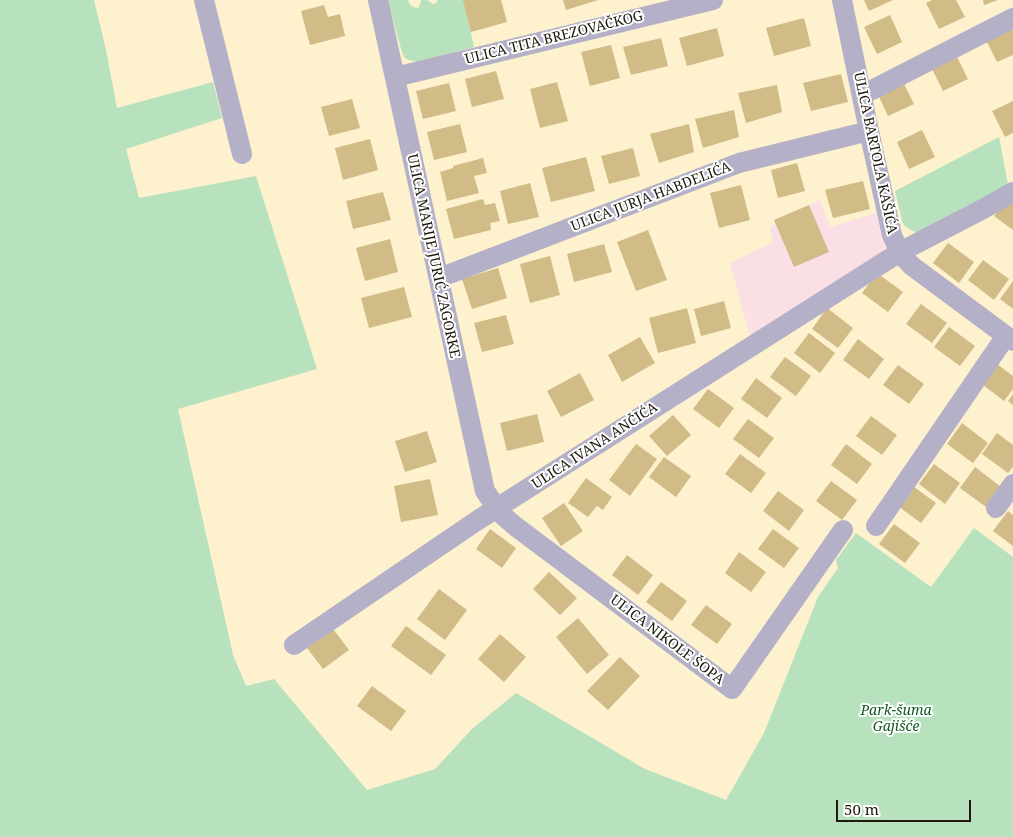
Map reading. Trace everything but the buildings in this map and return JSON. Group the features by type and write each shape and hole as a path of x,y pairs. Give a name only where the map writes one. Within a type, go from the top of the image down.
{"street":[{"path":"204,0 242,154"},
{"name":"ULICA MARIJE JURIĆ ZAGORKE","path":"378,0 485,491 497,508"},
{"name":"ULICA TITA BREZOVAČKOG","path":"395,77 713,0"},
{"name":"ULICA BARTOLA KAŠIĆA","path":"842,0 892,236 904,259 912,266 1010,339"},
{"path":"862,95 1013,18"},
{"name":"ULICA JURJA HABDELIĆA","path":"439,278 739,163 869,131"},
{"name":"ULICA IVANA ANČIĆA","path":"294,644 497,508 900,252 1013,192"},
{"path":"876,526 1010,339"},
{"path":"996,508 1013,484"},
{"name":"ULICA NIKOLE ŠOPA","path":"497,508 515,526 732,689 843,530"}],"shaded area":[{"path":"820,199 830,227 879,212 885,248 879,254 750,337 730,263 773,242 770,227"}],"green space":[{"name":"Park-šuma Gajišće","path":"0,0 94,0 117,108 213,82 222,118 126,149 139,198 256,176 317,369 178,409 233,655 246,686 274,679 367,790 435,769 472,729 516,693 645,769 726,800 764,733 818,597 838,568 836,560 856,533 931,587 974,528 1013,557 1013,837 0,837"},
{"path":"387,0 408,0 411,5 417,8 421,0 427,0 433,4 437,0 464,0 474,47 419,62 408,60 402,52"},
{"path":"999,137 1008,185 918,233 905,225 902,221 895,191"}]}
